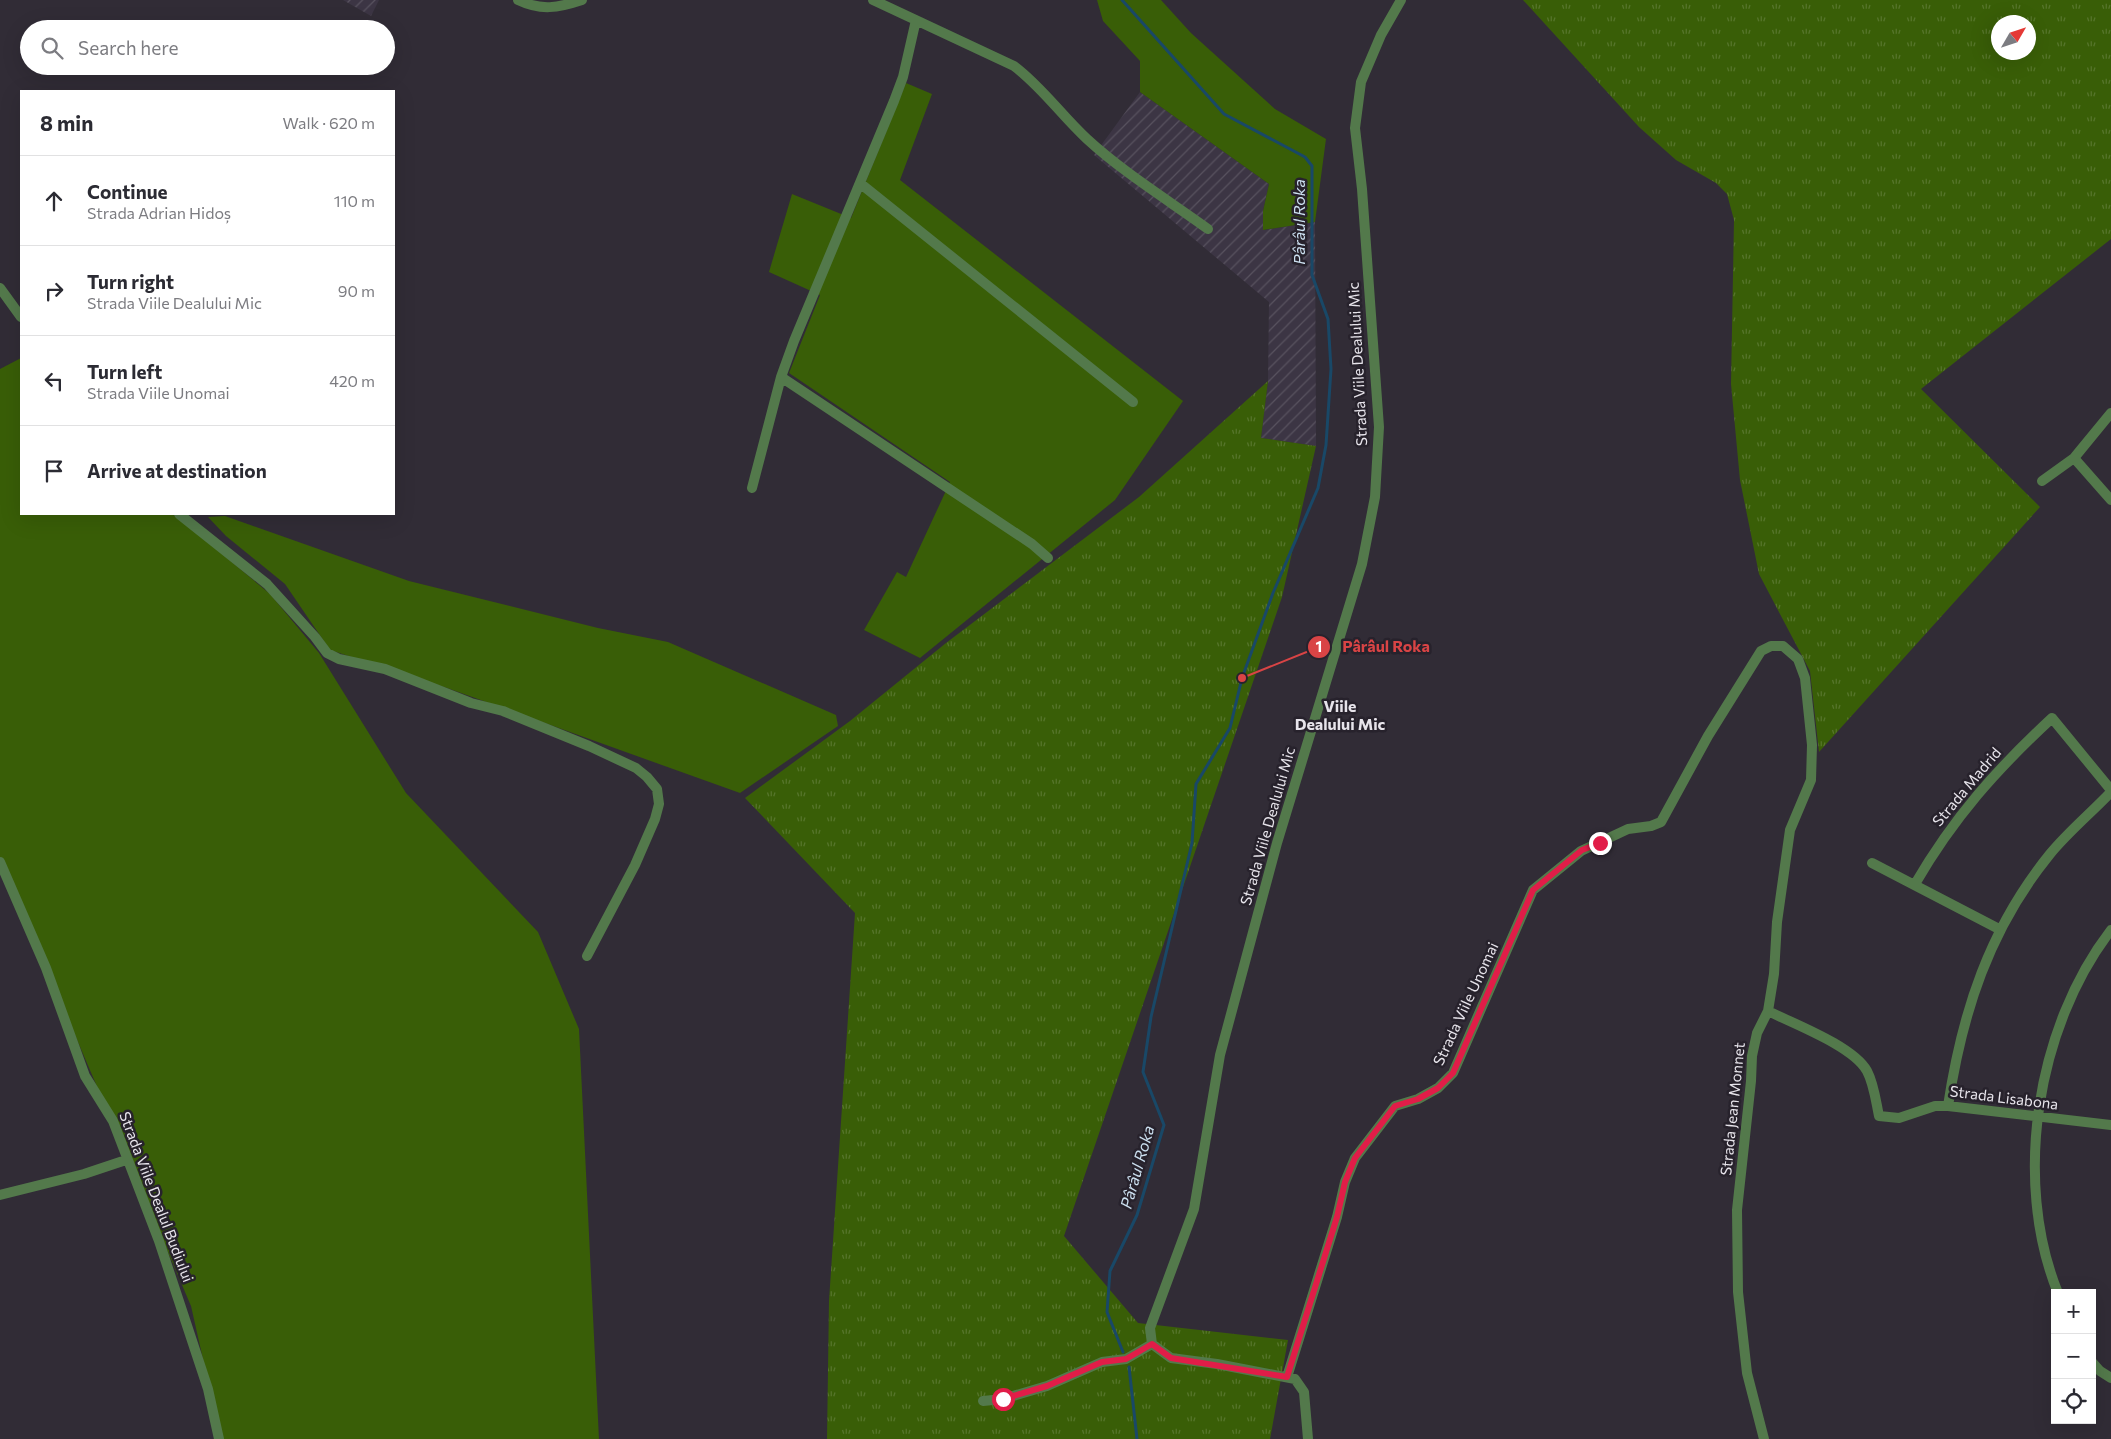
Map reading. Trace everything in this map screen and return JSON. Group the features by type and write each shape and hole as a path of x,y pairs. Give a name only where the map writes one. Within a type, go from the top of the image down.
{"street":[{"path":"518,0 545,9 558,8 582,0"},
{"path":"873,0 1014,66 1030,78 1086,138 1106,156 1208,229"},
{"name":"Strada Viile Dealului Mic","path":"1152,1344 1150,1328 1194,1208 1220,1055 1277,843 1362,564 1375,497 1379,428 1362,189 1355,128 1361,82 1381,35 1401,0"},
{"path":"752,488 781,377 903,77 916,20"},
{"path":"861,184 1133,402"},
{"path":"0,288 20,316"},
{"path":"781,377 1008,527 1048,558"},
{"path":"2042,481 2074,458 2111,413"},
{"path":"2074,458 2111,500"},
{"path":"180,515 267,584 315,636 327,653 339,659 385,669 471,703 503,711 589,746 636,768 647,777 657,789 659,804 655,819 635,865 588,956"},
{"name":"Strada Viile Unomai","path":"1287,1377 1337,1217 1345,1182 1355,1158 1395,1106 1418,1099 1438,1088 1453,1073 1533,890 1582,850 1628,829 1651,826 1661,822 1708,736 1761,651 1771,646 1783,646"},
{"name":"Strada Jean Monnet","path":"1764,1439 1747,1373 1738,1292 1737,1210 1752,1081 1752,1056 1757,1033 1768,1011 1774,974 1777,922 1790,830 1811,780 1812,745 1805,678 1798,659 1783,646"},
{"name":"Strada Madrid","path":"1915,884 1940,843 1967,806 2006,760 2052,718 2111,791"},
{"path":"1948,1106 1955,1059 1980,972 1999,929 2049,855 2111,791"},
{"name":"Strada Viile Dealul Budiului","path":"0,862 46,968 85,1076 113,1121 126,1160 159,1241 208,1389 219,1439"},
{"path":"1872,863 1999,929"},
{"path":"2057,1289 2040,1227 2034,1170 2037,1118 2050,1056 2067,1006 2097,948 2111,930"},
{"name":"Strada Lisabona","path":"1768,1011 1833,1043 1859,1062 1867,1071 1879,1116 1899,1118 1935,1106 1948,1106 2037,1118 2111,1125"},
{"path":"0,1195 84,1174 126,1160"},
{"path":"983,1401 1003,1399 1047,1386 1102,1362 1126,1359 1152,1344 1171,1358 1295,1379 1304,1392 1308,1439"},
{"path":"2096,1366 2111,1378"}],"shaded area":[{"path":"343,0 379,0 371,16"},
{"path":"1140,92 1269,184 1263,211 1264,230 1315,222 1316,446 1261,438 1268,381 1269,302 1094,155"}],"green space":[{"path":"1097,0 1161,0 1191,33 1275,109 1326,139 1315,222 1263,230 1263,211 1269,184 1140,92 1140,61 1103,21"},
{"path":"1523,0 2111,0 2111,239 1921,389 2040,507 1819,752 1810,671 1759,574 1740,480 1731,384 1734,220 1727,194 1716,183 1676,160 1639,127"},
{"path":"906,83 932,94 900,180 1183,401 1115,500 920,658 864,630 897,572 906,577 950,482 789,373 820,295 769,272 792,194 851,218"},
{"path":"20,359 20,515 173,515 185,523 270,594 319,653 406,793 538,932 579,1029 599,1439 221,1439 191,1306 0,860 0,369"},
{"path":"1268,381 1261,438 1316,446 1282,597 1064,1236 1138,1323 1288,1340 1270,1439 827,1439 829,1301 855,913 745,798 850,721 946,643 1139,497"},
{"path":"225,516 409,581 598,628 668,642 836,715 838,726 740,793 447,688 330,650 285,584 226,536 208,517"}],"waterway":[{"name":"Pârâul Roka","path":"1122,0 1224,114 1305,157 1312,166 1312,275 1328,319 1331,369 1326,445 1318,488 1273,593 1242,678 1230,728 1196,784 1192,843 1151,1017 1143,1072 1164,1125 1137,1215 1110,1271 1107,1312 1123,1352"},
{"name":"Pârâul Roka","path":"1129,1367 1137,1439"}],"place":[{"name":"Pârâul Roka","path":"1242,678"}],"district":[{"name":"Viile Dealului Mic","path":"1340,715"}],"route":[{"path":"1003,1399 1047,1386 1102,1362 1126,1359 1152,1344 1156,1349 1171,1358 1217,1364 1287,1377 1337,1217 1345,1182 1355,1158 1395,1106 1418,1099 1438,1088 1453,1073 1533,890 1582,850 1600,843"}]}
